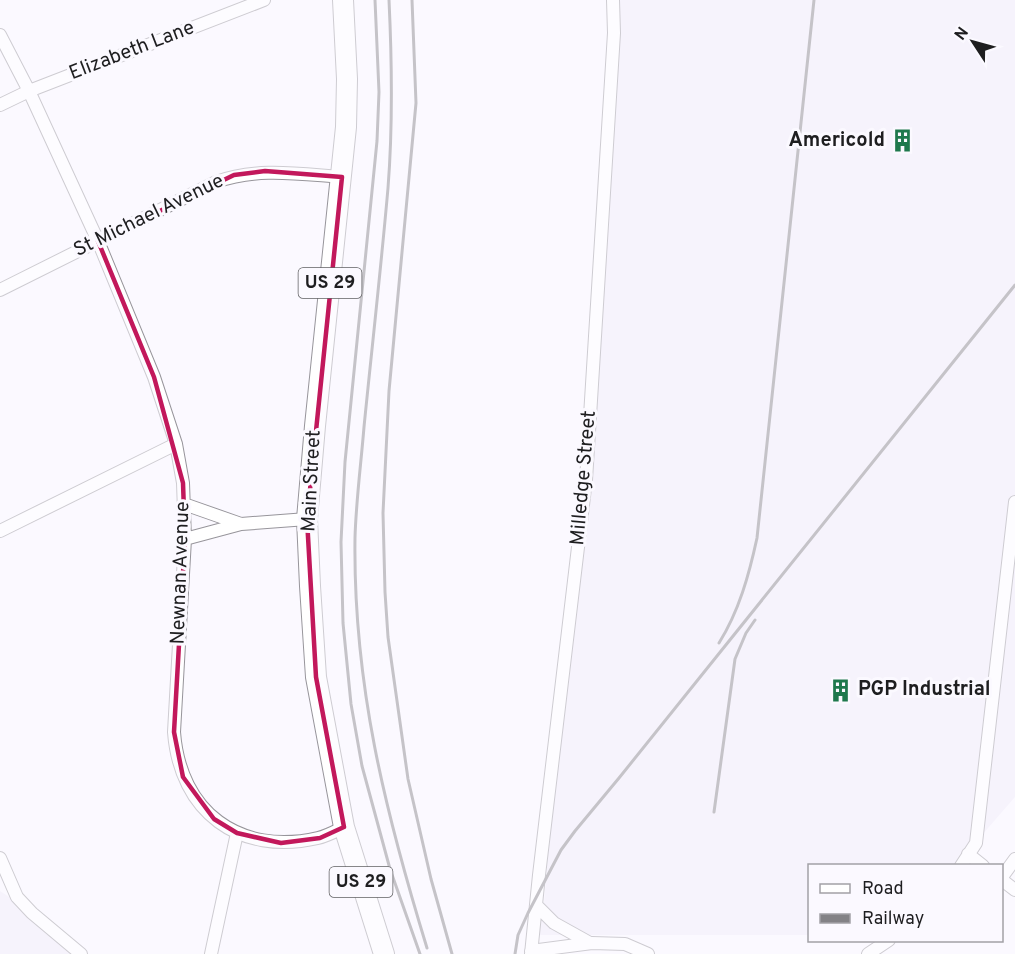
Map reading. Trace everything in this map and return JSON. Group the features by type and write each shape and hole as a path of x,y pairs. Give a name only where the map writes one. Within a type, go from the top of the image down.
{"main road":[{"name":"Main Street","path":"342,0 347,79 342,177 307,519 316,677 344,827 384,954"}],"street":[{"name":"Elizabeth Lane","path":"0,105 29,91 264,0"},
{"name":"Milledge Street","path":"531,952 586,480 614,33 613,0"},
{"name":"Newnan Avenue","path":"0,35 29,91 98,241 154,377 176,444 183,483 185,539 175,720 176,752 183,777 196,800 214,819 237,832 260,840 282,843 320,838 344,827"},
{"name":"St Michael Avenue","path":"0,290 234,175 265,171 342,177"},
{"path":"0,531 176,444"},
{"path":"962,864 976,843 1015,502"},
{"path":"184,504 241,524"},
{"path":"185,539 241,524 307,519"},
{"path":"211,954 237,832"},
{"path":"968,854 980,864"},
{"path":"0,858 17,897 32,913 81,954"},
{"path":"1003,877 1015,859"},
{"path":"1003,879 1015,890"},
{"path":"536,905 554,923 590,943"},
{"path":"868,954 886,942"},
{"path":"531,952 590,943 625,944 648,954"}],"highlighted area":[{"path":"265,171 342,177 307,519 316,677 344,827 320,838 281,843 237,833 214,819 183,777 174,732 185,539 183,483 154,377 98,241 234,175"}],"shaded area":[{"path":"612,0 1015,0 1015,797 957,864 808,864 808,935 526,935 544,903 589,367"},
{"path":"0,891 28,909 80,954 0,954"}],"railway":[{"path":"375,0 379,92 377,141 345,462 341,542 343,623 351,704 362,766 390,869 420,954"},
{"path":"389,0 392,94 390,164 357,496 356,592 360,644 374,746 398,847 427,948"},
{"path":"412,0 416,103 389,391 383,513 385,592 388,637 408,779 431,879 452,954"},
{"path":"719,643 742,592 757,538 814,0"},
{"path":"515,954 518,935 528,913 561,850 575,831 1015,285"},
{"path":"714,812 735,659 746,633 755,620"}],"place":[{"name":"Americold","path":"903,141"},
{"name":"PGP Industrial","path":"840,690"}]}
